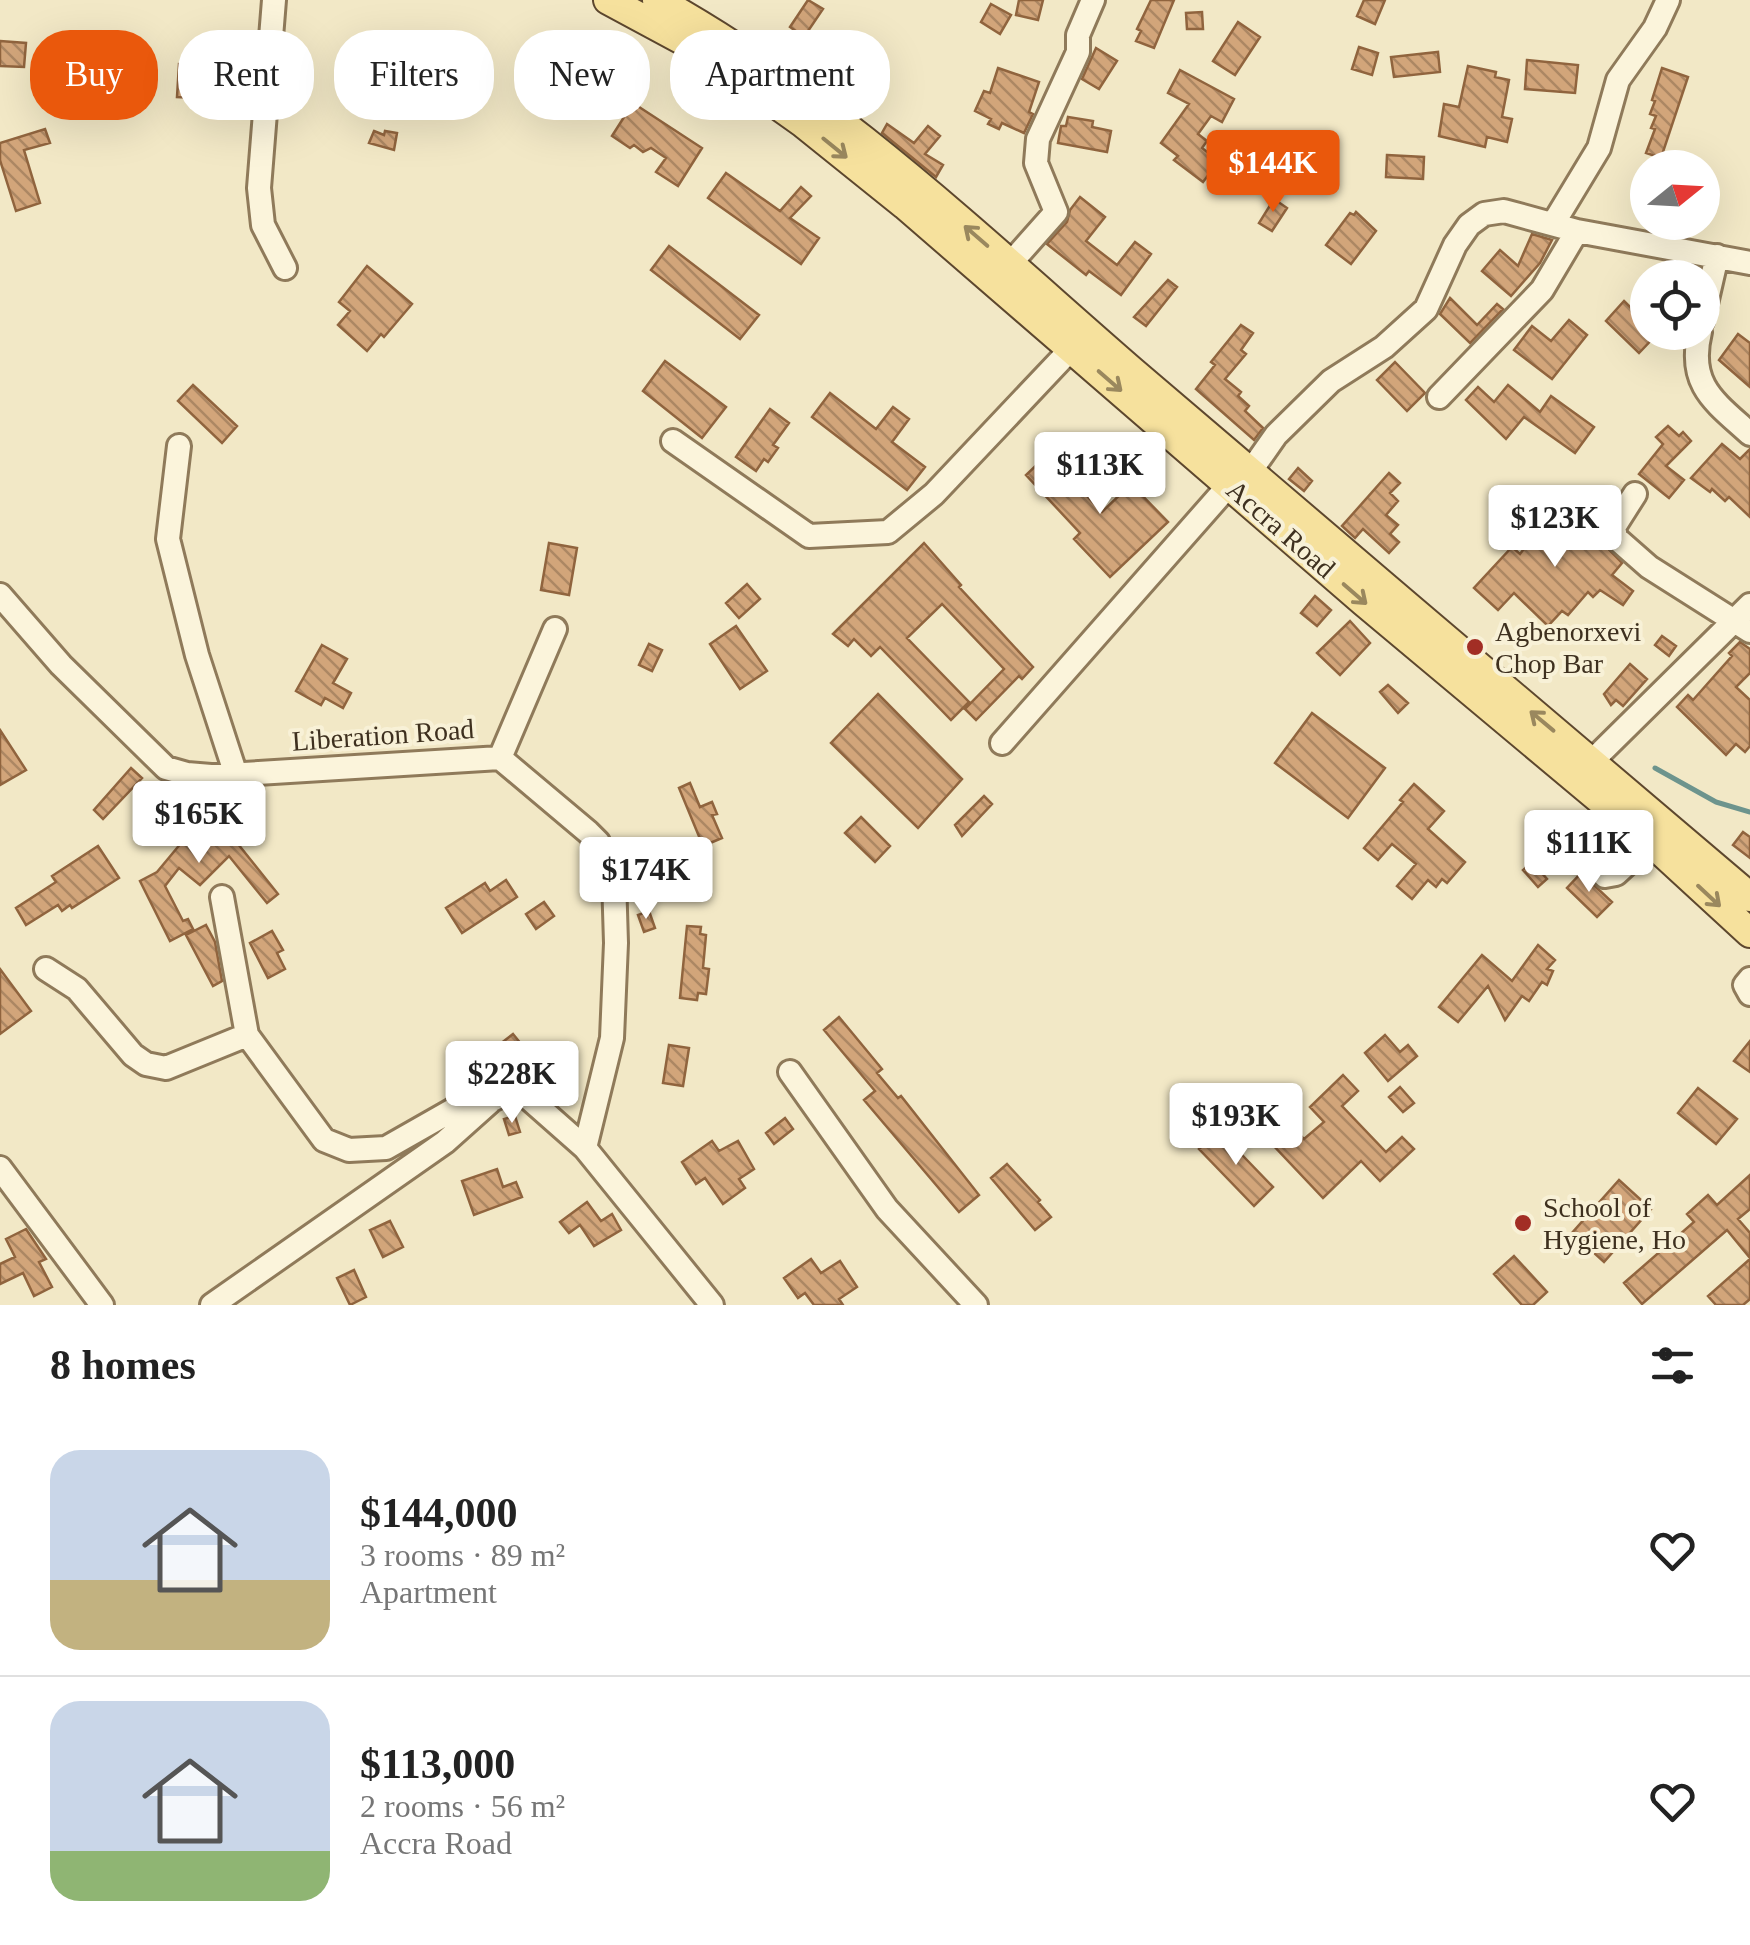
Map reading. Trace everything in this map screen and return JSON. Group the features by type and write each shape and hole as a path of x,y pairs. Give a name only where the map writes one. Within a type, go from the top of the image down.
{"main road":[{"name":"Accra Road","path":"608,0 699,49 803,122 1072,348 1240,478 1750,896"},
{"name":"Accra Road","path":"657,0 711,30 817,104 1010,265 1240,478 1750,934"}],"street":[{"path":"274,0 258,188 263,225 285,268"},
{"path":"1010,265 1056,212 1036,163 1038,139 1078,52 1078,35 1092,0"},
{"path":"1552,224 1598,148 1618,80 1656,28 1668,0"},
{"path":"1002,743 1276,435 1330,380 1384,347 1426,310 1454,245 1469,225 1484,214 1504,210 1577,231 1750,264"},
{"path":"1439,397 1542,290 1577,231"},
{"path":"1717,260 1718,256"},
{"path":"673,441 808,536 888,532 934,494 1072,348"},
{"path":"1698,350 1697,363 1704,390 1750,434"},
{"path":"179,446 168,539 196,655 236,775"},
{"path":"1591,762 1745,619 1649,567 1616,538 1614,527 1635,494"},
{"name":"Liberation Road","path":"0,595 61,665 166,768 186,774 236,775 500,758 588,832 598,842 614,878 616,943 612,1038 585,1148"},
{"path":"500,758 555,629"},
{"path":"1617,813 1586,848 1605,876 1616,874 1651,842"},
{"path":"222,897 247,1035 324,1140 349,1150 386,1148 488,1090 504,1085 516,1088 585,1148 712,1305"},
{"path":"46,968 77,990 146,1064 166,1068 247,1035"},
{"path":"1750,979 1745,985 1750,994"},
{"path":"790,1072 887,1209 976,1305"},
{"path":"212,1305 446,1142 492,1100 516,1088"},
{"path":"0,1168 102,1305"}],"building":[{"path":"808,0 823,9 809,30 790,27"},
{"path":"1019,0 1043,0 1038,20 1016,15"},
{"path":"1151,0 1174,0 1154,48 1136,41 1141,31 1137,29"},
{"path":"1364,0 1385,0 1375,24 1357,16"},
{"path":"991,4 1011,15 1000,34 981,22"},
{"path":"1202,12 1203,29 1187,29 1186,13"},
{"path":"1238,22 1260,37 1235,75 1213,61"},
{"path":"0,41 26,43 24,67 0,66"},
{"path":"1359,47 1378,53 1372,75 1352,69"},
{"path":"1096,48 1117,61 1099,89 1082,79"},
{"path":"1438,52 1440,72 1394,77 1391,57"},
{"path":"1527,60 1578,65 1575,93 1525,89"},
{"path":"1468,66 1496,72 1495,77 1509,80 1502,117 1512,119 1507,142 1487,137 1485,147 1439,136 1444,104 1459,107"},
{"path":"998,68 1039,82 1029,112 1033,114 1024,133 1002,123 999,129 988,124 991,119 975,111 984,91 990,93"},
{"path":"1662,68 1688,77 1664,150 1647,150 1655,129 1651,128 1656,116 1650,114 1655,101 1652,100"},
{"path":"1180,70 1234,99 1222,122 1211,116 1198,134 1207,141 1202,148 1219,161 1203,182 1174,160 1178,156 1161,143 1189,104 1168,93"},
{"path":"650,114 702,148 678,186 656,172 666,158 651,148 643,152 634,145 630,148 612,136 622,120 650,120"},
{"path":"1068,117 1093,121 1092,127 1111,131 1107,152 1058,143 1061,126 1066,126"},
{"path":"887,124 914,143 928,126 940,136 925,154 943,165 936,177 882,133"},
{"path":"45,129 50,143 24,150 40,203 16,211 0,160 0,143"},
{"path":"374,131 384,135 385,131 397,133 394,150 369,143"},
{"path":"1253,155 1264,170 1252,179 1241,164"},
{"path":"1387,155 1424,157 1423,179 1386,177"},
{"path":"726,173 780,211 801,187 811,196 790,218 819,238 801,264 708,198"},
{"path":"1080,197 1105,217 1086,241 1117,265 1135,242 1151,254 1121,295 1089,271 1086,275 1047,244 1067,222"},
{"path":"1274,199 1287,208 1272,231 1259,223"},
{"path":"1356,212 1376,231 1351,264 1326,245 1350,213"},
{"path":"1532,234 1552,240 1540,263 1511,296 1482,271 1500,250 1518,266"},
{"path":"669,246 759,315 740,339 651,270"},
{"path":"367,266 412,304 367,351 338,325 350,311 339,302"},
{"path":"1168,280 1177,287 1146,326 1134,317"},
{"path":"1450,298 1477,325 1497,304 1503,309 1470,343 1440,314"},
{"path":"1624,301 1630,307 1630,344 1606,321"},
{"path":"1569,320 1587,335 1552,379 1514,350 1532,326 1551,341"},
{"path":"1241,325 1253,333 1241,350 1246,354 1225,379 1241,392 1238,396 1249,406 1245,411 1263,428 1254,440 1196,389 1215,365 1211,362"},
{"path":"1738,334 1750,343 1750,387 1719,360"},
{"path":"665,361 726,407 702,438 643,391"},
{"path":"1395,362 1425,393 1407,411 1377,380"},
{"path":"193,385 237,426 222,443 178,401"},
{"path":"1508,385 1540,412 1551,396 1594,427 1575,453 1524,417 1506,439 1466,400 1478,387 1494,402"},
{"path":"830,393 876,429 893,407 909,419 892,442 925,467 907,490 812,417"},
{"path":"770,409 789,423 773,445 778,448 756,471 736,457"},
{"path":"1668,426 1679,436 1683,432 1691,441 1666,466 1684,480 1669,498 1639,474 1663,444 1656,437"},
{"path":"1722,444 1740,459 1750,449 1750,517 1729,497 1725,501 1691,478"},
{"path":"1048,454 1102,512 1131,484 1168,522 1110,577 1074,539 1080,533 1026,475"},
{"path":"1298,468 1312,481 1304,491 1289,479"},
{"path":"1389,473 1400,483 1390,493 1398,501 1386,515 1398,525 1390,534 1399,542 1389,553 1363,529 1355,538 1342,526"},
{"path":"1512,497 1523,505 1512,521 1500,513"},
{"path":"1557,505 1589,529 1622,563 1612,575 1633,591 1623,605 1600,590 1593,597 1588,592 1568,615 1562,611 1548,626 1514,593 1498,610 1474,588 1512,547 1520,554"},
{"path":"549,543 577,548 569,595 541,590"},
{"path":"924,543 1033,667 976,720 965,709 1004,669 942,604 907,638 969,702 951,720 880,647 871,656 854,639 848,646 833,634"},
{"path":"747,584 760,599 739,618 726,603"},
{"path":"1315,596 1331,610 1317,626 1301,613"},
{"path":"1350,621 1370,643 1340,675 1317,653"},
{"path":"736,626 767,671 740,689 710,644"},
{"path":"1662,636 1676,646 1669,656 1655,645"},
{"path":"1740,642 1750,649 1750,673 1736,687 1750,700 1750,746 1745,752 1736,744 1726,755 1677,707 1688,695 1693,700"},
{"path":"649,644 662,650 652,671 639,665"},
{"path":"322,645 347,659 333,683 351,693 343,708 325,698 321,705 296,691"},
{"path":"1630,664 1647,679 1623,706 1616,700 1611,705 1604,694"},
{"path":"1388,685 1408,703 1398,713 1380,692"},
{"path":"878,694 962,779 918,828 831,743"},
{"path":"1312,713 1385,768 1348,818 1275,763"},
{"path":"0,730 26,770 0,785"},
{"path":"131,768 142,778 103,819 94,810"},
{"path":"690,783 700,807 712,802 717,814 712,815 722,838 703,846 679,788"},
{"path":"1414,784 1444,811 1428,829 1465,862 1447,883 1442,879 1436,887 1428,880 1412,899 1397,886 1416,864 1392,844 1378,860 1364,848"},
{"path":"984,796 992,804 962,836 955,825"},
{"path":"184,806 216,832 226,820 245,835 238,844 278,894 267,903 229,856 200,885 179,868 165,886 183,921 188,919 193,929 170,941 140,881 157,872 182,842 166,829"},
{"path":"861,817 890,846 875,862 845,833"},
{"path":"1743,832 1750,837 1750,858 1733,845"},
{"path":"98,846 119,878 72,908 70,905 62,911 58,905 26,925 16,908 56,882 52,876"},
{"path":"1532,862 1547,879 1538,887 1523,870"},
{"path":"1581,873 1612,902 1597,917 1567,888"},
{"path":"506,880 517,897 462,933 446,908 485,883 490,891"},
{"path":"544,902 554,916 536,929 526,914"},
{"path":"649,911 655,928 644,932 638,915"},
{"path":"206,925 215,942 222,981 213,986 186,935"},
{"path":"687,926 701,927 700,934 706,935 706,994 698,993 697,1000 680,998"},
{"path":"272,931 283,950 277,953 285,969 268,978 250,943"},
{"path":"1538,945 1555,960 1547,969 1553,971 1547,985 1542,982 1529,1001 1522,996 1505,1020 1488,986 1458,1022 1439,1007 1482,955 1512,981"},
{"path":"0,969 31,1011 0,1034"},
{"path":"839,1017 882,1069 877,1073 898,1098 901,1096 979,1195 959,1212 864,1100 875,1091 824,1030"},
{"path":"513,1034 526,1050 504,1068 491,1051"},
{"path":"1385,1035 1400,1052 1408,1045 1417,1056 1388,1081 1365,1053"},
{"path":"1750,1041 1750,1072 1734,1061"},
{"path":"669,1045 689,1048 683,1086 663,1083"},
{"path":"1343,1075 1358,1091 1342,1106 1386,1152 1402,1137 1414,1149 1380,1181 1361,1161 1323,1198 1272,1144 1291,1125 1304,1139 1324,1122 1310,1107"},
{"path":"1400,1087 1414,1103 1403,1112 1389,1097"},
{"path":"1698,1088 1737,1119 1716,1144 1678,1113"},
{"path":"515,1116 520,1132 509,1135 504,1119"},
{"path":"785,1118 793,1129 774,1144 766,1133"},
{"path":"1218,1130 1273,1187 1254,1206 1199,1149"},
{"path":"712,1141 719,1151 738,1141 754,1169 739,1179 745,1188 723,1204 705,1178 696,1184 682,1162"},
{"path":"1007,1164 1051,1217 1035,1230 991,1178"},
{"path":"497,1169 503,1187 516,1182 522,1197 474,1215 462,1181"},
{"path":"1750,1175 1750,1209 1738,1219 1750,1233 1750,1258 1727,1230 1642,1304 1624,1283 1694,1222 1687,1214 1708,1195 1717,1205"},
{"path":"1619,1180 1651,1209 1604,1262 1572,1233"},
{"path":"587,1202 601,1221 612,1214 621,1230 594,1246 580,1225 569,1233 560,1222"},
{"path":"390,1221 403,1247 383,1257 370,1230"},
{"path":"26,1229 46,1259 39,1262 52,1287 34,1296 23,1273 0,1284 0,1264 15,1257 6,1239"},
{"path":"1514,1256 1547,1292 1533,1305 1522,1305 1494,1274"},
{"path":"811,1259 821,1273 840,1261 857,1287 839,1299 843,1305 814,1305 805,1293 798,1298 784,1278"},
{"path":"1750,1259 1750,1299 1743,1305 1716,1305 1708,1296"},
{"path":"354,1270 366,1297 350,1305 337,1278"}],"waterway":[{"path":"1655,768 1716,802 1750,812"}],"place":[{"name":"Agbenorxevi Chop Bar","path":"1475,647"},
{"name":"School of Hygiene, Ho","path":"1523,1223"}]}
